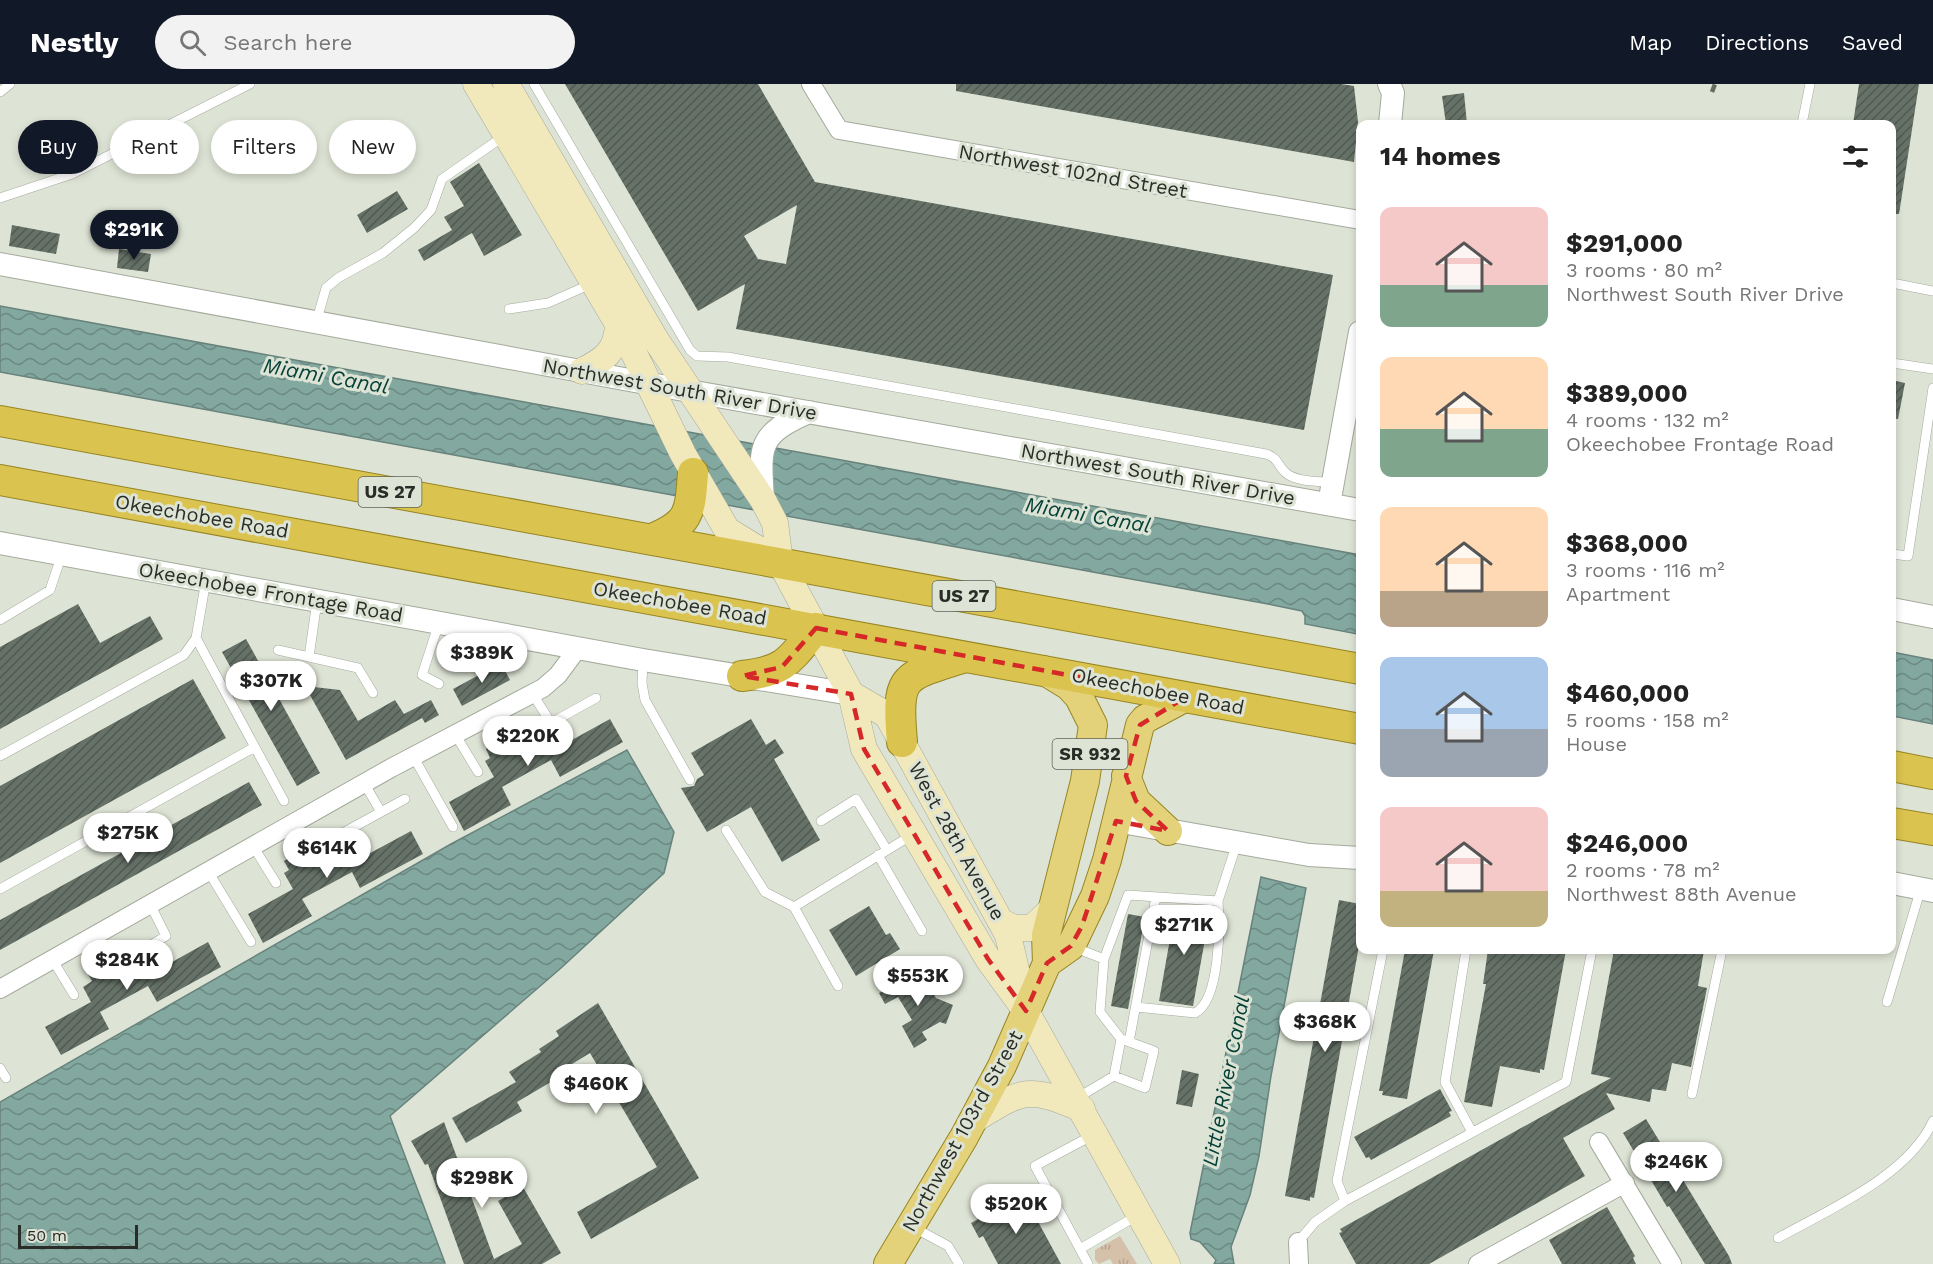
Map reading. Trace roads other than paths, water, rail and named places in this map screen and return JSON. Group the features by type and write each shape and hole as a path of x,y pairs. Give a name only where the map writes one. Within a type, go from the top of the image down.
{"highway":[{"name":"US 27","path":"0,421 1356,668"},
{"path":"652,539 680,524 702,507 693,473"},
{"name":"Okeechobee Road","path":"0,480 1356,728"},
{"path":"742,676 767,673 782,666 816,628"},
{"path":"902,742 898,704 905,685 912,676 967,656"},
{"path":"1896,767 1933,774"},
{"path":"1896,822 1933,823"},
{"path":"1896,823 1933,830"}],"main road":[{"path":"476,84 618,326 693,473"},
{"name":"West 28th Avenue","path":"506,84 689,391 723,436 763,501 775,524 780,562 851,694 864,749 988,959 1026,1011 1167,1264"},
{"path":"582,371 609,355 617,338 618,326"},
{"path":"702,507 727,530 780,562"},
{"name":"SR 932","path":"1042,669 1069,686 1079,697 1093,725 1085,781 1065,859"},
{"name":"West 28th Avenue","path":"851,694 887,715 902,742 1008,935 1026,1011"},
{"name":"SR 932","path":"1047,963 1071,946 1095,896 1140,725 1145,719 1186,697"},
{"path":"1126,776 1136,801 1152,819 1168,831"},
{"path":"1065,859 1086,838 1116,821"},
{"path":"914,834 925,834 944,845 983,890"},
{"name":"Northwest 103rd Street","path":"888,1264 1002,1066 1047,963 1046,935 1065,859"},
{"path":"1000,921 1014,928 1032,927 1053,908"},
{"path":"972,1121 1014,1095 1028,1092 1079,1104"}],"street":[{"name":"Northwest 102nd Street","path":"811,84 838,130 1356,219"},
{"path":"1389,84 1393,93 1390,120"},
{"name":"Northwest South River Drive","path":"0,264 809,412 1331,493 1356,508"},
{"path":"1331,493 1356,361"},
{"path":"763,501 761,461 765,442 779,426 809,412"},
{"name":"Okeechobee Frontage Road","path":"0,543 644,660 851,694"},
{"path":"1896,610 1933,617"},
{"path":"0,989 364,783 532,693 558,675 578,648"},
{"path":"1116,821 1337,859 1356,858"},
{"path":"1896,884 1927,890"},
{"path":"1599,1142 1672,1264"},
{"path":"1478,1264 1625,1183"},
{"path":"1298,1242 1299,1264"}],"lane":[{"path":"0,92 10,84"},
{"path":"0,198 72,174 250,84"},
{"path":"534,84 690,350 697,356 740,359 1266,454 1278,460 1285,473 1331,493"},
{"path":"1803,120 1809,84"},
{"path":"316,323 326,288 338,278 383,253 414,228 431,210 441,179 506,135"},
{"path":"509,309 548,303 593,283"},
{"path":"1896,284 1933,291"},
{"path":"1896,364 1933,369"},
{"path":"1896,554 1908,556 1933,388"},
{"path":"0,620 50,590 62,554"},
{"path":"0,756 184,655 196,638 206,580"},
{"path":"309,657 317,601"},
{"path":"439,623 422,675 439,684"},
{"path":"196,638 253,748 284,801"},
{"path":"278,650 358,668 373,693"},
{"path":"644,660 642,684 645,700 690,780"},
{"path":"532,693 551,723 596,698"},
{"path":"455,734 478,772"},
{"path":"0,889 253,748"},
{"path":"413,756 453,827"},
{"path":"364,783 381,812"},
{"path":"341,834 405,799"},
{"path":"821,821 856,799 922,932"},
{"path":"726,830 765,892 794,907 838,986"},
{"path":"794,907 914,834"},
{"path":"1136,1007 1195,1013 1205,1005 1211,991 1219,937 1218,901 1238,843"},
{"path":"253,846 276,884"},
{"path":"208,871 251,942"},
{"path":"1887,1002 1927,890"},
{"path":"1114,1076 1145,1088 1154,1051 1125,1041 1100,1012 1104,959 1128,895 1218,901"},
{"path":"1079,1104 1114,1076 1136,1007 1156,897"},
{"path":"144,949 166,936 150,904"},
{"path":"1071,946 1104,959"},
{"path":"1345,1201 1337,1181 1382,954"},
{"path":"1465,954 1445,1082 1473,1132"},
{"path":"1298,1242 1316,1222 1345,1201 1566,1082 1591,954"},
{"path":"1692,1094 1721,954"},
{"path":"52,959 74,995"},
{"path":"0,1068 6,1078"},
{"path":"1778,1238 1877,1182 1927,1135 1933,1121"},
{"path":"1088,1264 1035,1166 1096,1133"},
{"path":"1080,1249 1140,1213"},
{"path":"911,1226 948,1246 959,1264"}],"water":[{"name":"Miami Canal","path":"0,306 1356,554 1356,634 1305,624 1302,611 1268,604 0,372"},
{"path":"1896,653 1933,660 1933,724 1896,717"},
{"path":"627,750 674,832 664,873 561,968 390,1116 445,1263 0,1264 0,1102 451,844"},
{"name":"Little River Canal","path":"1261,877 1306,888 1271,1076 1259,1156 1250,1195 1231,1247 1234,1264 1214,1264 1216,1260 1200,1242 1191,1239 1190,1233"}],"railway":[{"path":"1712,92 1715,84"}]}
